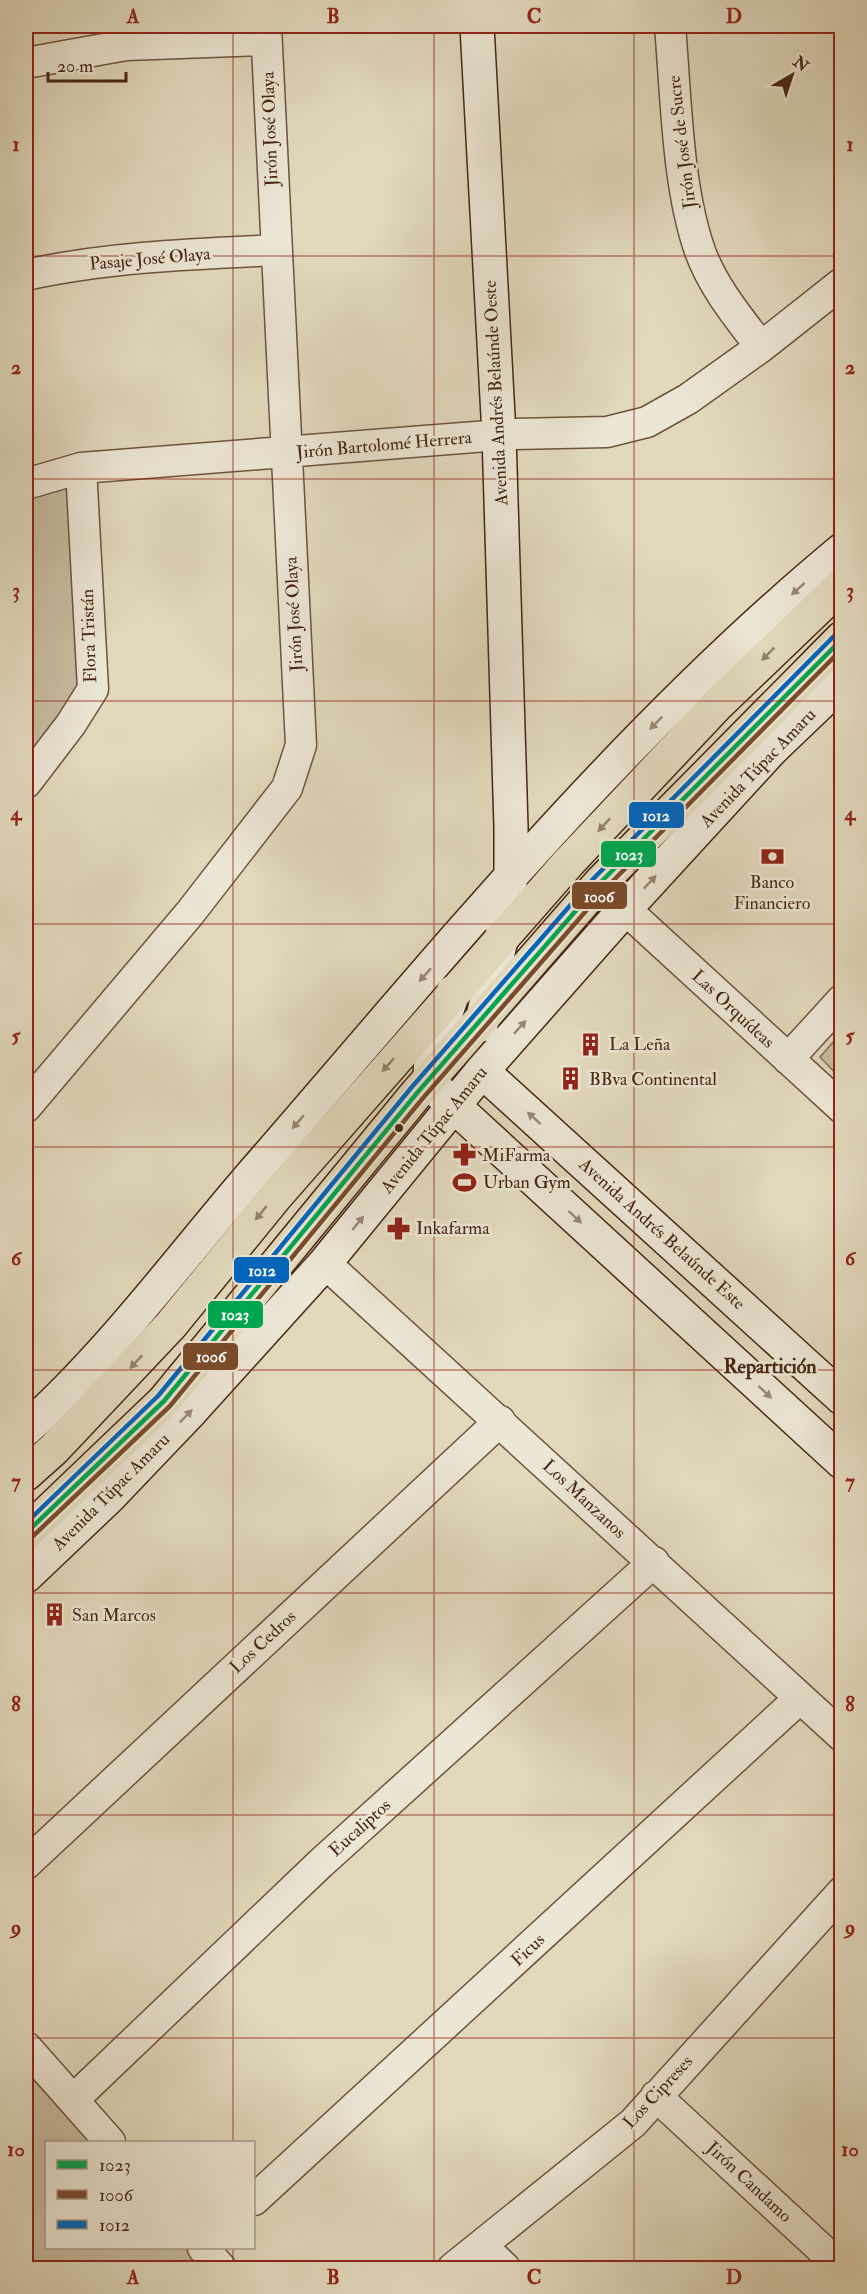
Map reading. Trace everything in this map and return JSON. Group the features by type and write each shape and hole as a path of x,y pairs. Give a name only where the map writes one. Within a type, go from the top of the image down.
{"highway":[{"path":"26,1474 54,1449 171,1325 276,1196 502,936 718,704 842,585"},
{"name":"Avenida Túpac Amaru","path":"26,1533 164,1401 432,1076 600,882 842,638"}],"street":[{"name":"Avenida Andrés Belaúnde Oeste","path":"477,26 499,435 510,760 511,877 502,936 483,1017 478,1056 482,1071"},
{"name":"Jirón José de Sucre","path":"670,26 687,203 701,253 727,303 761,347"},
{"path":"26,63 126,45 266,33"},
{"name":"Jirón José Olaya","path":"26,1106 190,913 287,788 301,745 266,33"},
{"name":"Pasaje José Olaya","path":"26,275 162,255 276,250"},
{"name":"Jirón Bartolomé Herrera","path":"26,484 81,468 499,435 607,432 647,422 688,399 761,347 842,283"},
{"name":"Flora Tristán","path":"26,783 71,724 93,689 81,468"},
{"path":"26,1429 104,1350 511,877 663,716 842,550"},
{"name":"Avenida Túpac Amaru","path":"26,1575 116,1490 326,1263 482,1071 625,909 772,750 842,682"},
{"name":"Avenida Andrés Belaúnde Oeste","path":"432,1076 432,1055 476,917 510,760"},
{"name":"Las Orquídeas","path":"625,909 842,1108"},
{"path":"788,1059 842,1000"},
{"name":"Avenida Andrés Belaúnde Este","path":"482,1071 842,1398"},
{"path":"432,1076 433,1084 454,1106 842,1462"},
{"name":"Los Manzanos","path":"326,1263 842,1736"},
{"name":"Los Cedros","path":"26,1864 500,1421"},
{"name":"Eucaliptos","path":"73,2100 321,1863 654,1563"},
{"name":"Ficus","path":"255,2199 800,1698"},
{"name":"Los Cipreses","path":"453,2268 483,2247 633,2123 842,1892"},
{"path":"26,2048 109,2141"},
{"name":"Jirón Candamo","path":"656,2096 842,2268"},
{"path":"483,2247 505,2268"},
{"path":"205,2249 221,2268"}],"shaded area":[{"path":"69,486 82,679 74,699 26,762 26,497"},
{"path":"841,1033 841,1079 820,1057"},
{"path":"26,2071 89,2141 45,2141 45,2249 186,2249 204,2268 26,2268"}],"transit line":[{"name":"1012","path":"26,1523 158,1396 411,1088 594,878 837,633"},
{"name":"1023","path":"26,1533 164,1401 417,1093 600,883 842,639"},
{"name":"1006","path":"31,1538 170,1406 423,1098 606,888 842,649"}],"place":[{"name":"Banco Financiero","path":"772,856"},
{"name":"La Leña","path":"591,1044"},
{"name":"BBva Continental","path":"571,1079"},
{"name":"MiFarma","path":"464,1155"},
{"name":"Urban Gym","path":"465,1182"},
{"name":"Inkafarma","path":"398,1228"},
{"name":"San Marcos","path":"54,1615"}],"district":[{"name":"Repartición","path":"770,1366"}]}
